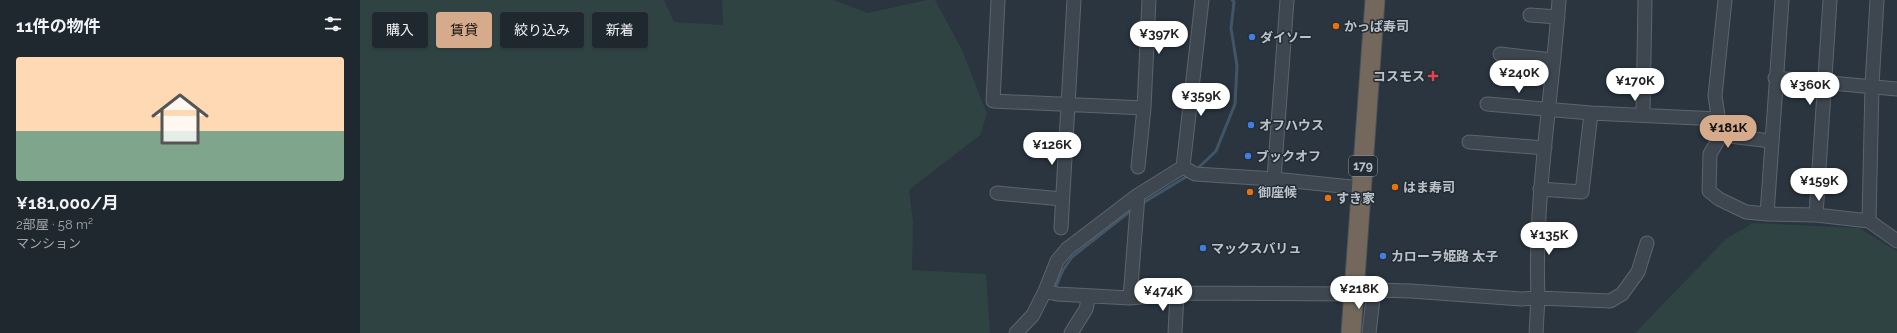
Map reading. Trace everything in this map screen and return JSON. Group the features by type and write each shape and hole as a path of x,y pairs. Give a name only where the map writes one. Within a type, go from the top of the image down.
{"highway":[{"name":"179","path":"1351,333 1375,0"}],"street":[{"path":"998,0 993,101 1144,108"},
{"path":"1061,228 1074,0"},
{"path":"1138,167 1144,108 1149,0"},
{"path":"1183,167 1202,0"},
{"path":"1274,178 1287,0"},
{"path":"1536,333 1538,298 1536,266 1540,189 1559,0"},
{"path":"1643,114 1646,0"},
{"path":"1726,0 1715,96 1721,135 1710,154 1709,191 1719,199 1746,212 1816,215 1868,221 1897,241"},
{"path":"1767,214 1775,78 1782,0"},
{"path":"1816,215 1830,0"},
{"path":"1868,221 1872,86 1878,0"},
{"path":"1530,15 1558,17"},
{"path":"1500,54 1554,60"},
{"path":"1775,78 1897,89"},
{"path":"1487,104 1591,113 1643,114 1719,119"},
{"path":"1540,189 1582,192 1591,113"},
{"path":"1721,135 1771,141"},
{"path":"1469,142 1545,148"},
{"path":"1183,167 1195,174 1274,178 1361,188"},
{"path":"1016,333 1051,292 1057,261 1067,249 1138,195 1183,167"},
{"path":"997,193 1062,199"},
{"path":"1130,298 1138,211 1138,195"},
{"path":"1051,292 1130,298 1177,293 1354,286 1374,290 1411,291 1521,299 1538,298 1610,301 1622,294 1638,272 1646,243"},
{"path":"1369,333 1374,290"},
{"path":"1175,333 1177,293"},
{"path":"1071,333 1086,309 1089,296"}],"green space":[{"path":"360,0 664,0 674,22 723,25 722,0 833,0 868,13 927,0 935,0 962,50 987,114 980,135 909,190 913,222 912,270 986,274 990,333 360,333"},
{"path":"1753,223 1859,228 1897,251 1897,333 1635,333 1726,239"}],"waterway":[{"path":"1196,170 1216,151 1235,104 1237,66 1231,28 1234,2 1232,0"},
{"path":"1141,204 1189,175"},
{"path":"1054,291 1063,270 1072,257 1133,209"}],"place":[{"name":"かっぱ寿司","path":"1336,26"},
{"name":"ダイソー","path":"1252,37"},
{"name":"コスモス","path":"1433,76"},
{"name":"オフハウス","path":"1251,125"},
{"name":"ブックオフ","path":"1248,156"},
{"name":"はま寿司","path":"1395,187"},
{"name":"御座候","path":"1250,192"},
{"name":"すき家","path":"1328,198"},
{"name":"マックスバリュ","path":"1203,248"},
{"name":"カローラ姫路 太子","path":"1383,256"}]}
